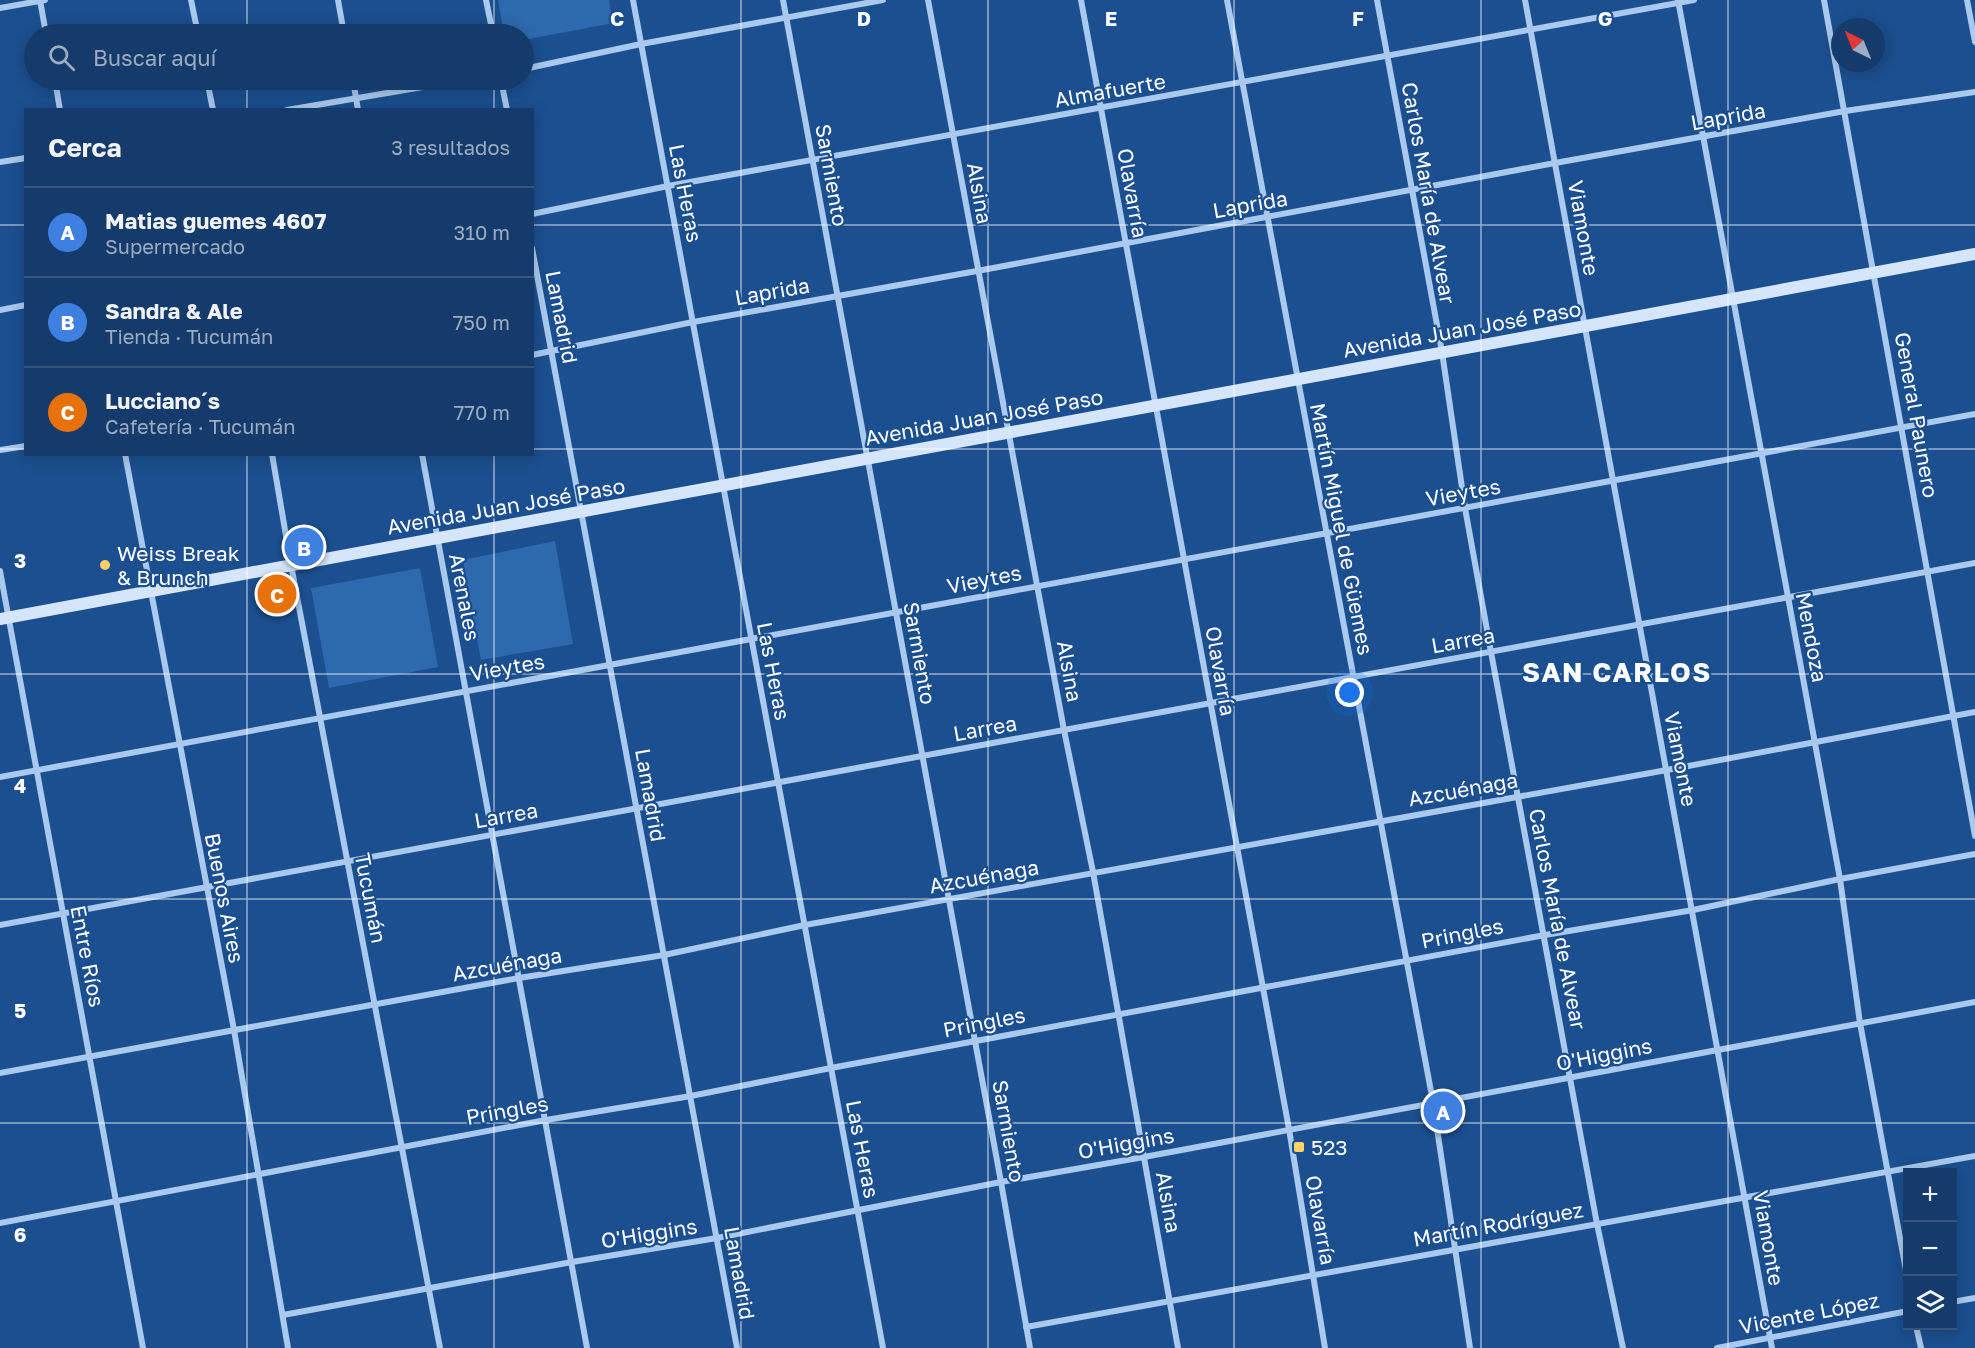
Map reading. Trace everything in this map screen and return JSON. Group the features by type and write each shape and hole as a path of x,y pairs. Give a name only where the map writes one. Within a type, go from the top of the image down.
{"main road":[{"name":"Avenida Juan José Paso","path":"4,618 1975,254"}],"street":[{"path":"0,8 42,0 45,24"},
{"path":"191,0 196,24"},
{"path":"338,0 342,24"},
{"path":"486,0 491,24"},
{"name":"Las Heras","path":"633,0 883,1348"},
{"name":"Sarmiento","path":"783,0 1030,1348"},
{"path":"534,67 641,44 883,0"},
{"name":"Alsina","path":"928,0 977,272 1093,872 1178,1348"},
{"name":"Olavarría","path":"1080,0 1289,1129 1325,1348"},
{"name":"Martín Miguel de Güemes","path":"1227,0 1433,1102 1470,1348"},
{"name":"Carlos María de Alvear","path":"1377,0 1442,352 1465,508 1517,795 1623,1348"},
{"name":"Viamonte","path":"1525,0 1772,1348"},
{"name":"Almafuerte","path":"534,214 668,186 1694,0"},
{"name":"General Paunero","path":"1824,0 1875,272 1975,836"},
{"path":"1967,0 1975,42"},
{"name":"Mendoza","path":"1678,2 1840,879 1860,1023 1907,1276"},
{"path":"57,90 60,108"},
{"path":"209,90 213,108"},
{"path":"355,90 358,108"},
{"path":"298,108 400,90"},
{"path":"503,90 507,108"},
{"name":"Laprida","path":"534,355 693,322 977,272 1845,111 1975,92"},
{"path":"0,162 24,158"},
{"name":"Lamadrid","path":"534,258 737,1348"},
{"path":"0,310 24,305"},
{"name":"Vieytes","path":"0,777 1975,414"},
{"path":"0,450 24,446"},
{"name":"Buenos Aires","path":"125,456 234,1030 288,1348"},
{"name":"Tucumán","path":"272,456 440,1348"},
{"name":"Arenales","path":"422,456 587,1348"},
{"name":"Larrea","path":"0,925 1975,563"},
{"name":"Entre Ríos","path":"0,571 4,618 37,770 143,1348"},
{"name":"Azcuénaga","path":"0,1073 519,978 664,955 805,925 1517,795 1667,770 1975,712"},
{"name":"Pringles","path":"0,1223 402,1146 691,1096 1406,960 1692,910 1975,854"},
{"name":"O'Higgins","path":"283,1315 717,1238 1001,1182 1975,1002"},
{"name":"Martín Rodríguez","path":"1026,1327 1975,1156"},
{"path":"1957,1301 1975,1298"},
{"name":"Vicente López","path":"1717,1348 1903,1312"},
{"path":"1917,1330 1921,1348"}],"shaded area":[{"path":"498,0 609,0 613,23 534,38 534,24 502,24"},
{"path":"555,541 573,644 481,660 463,560"},
{"path":"420,568 438,667 329,688 311,588"}],"place":[{"name":"Sandra & Ale","path":"304,547"},
{"name":"Weiss Break & Brunch","path":"105,565"},
{"name":"Lucciano´s","path":"277,594"},
{"name":"Matias guemes 4607","path":"1443,1111"},
{"name":"523","path":"1299,1147"}],"district":[{"name":"SAN CARLOS","path":"1617,672"}]}
